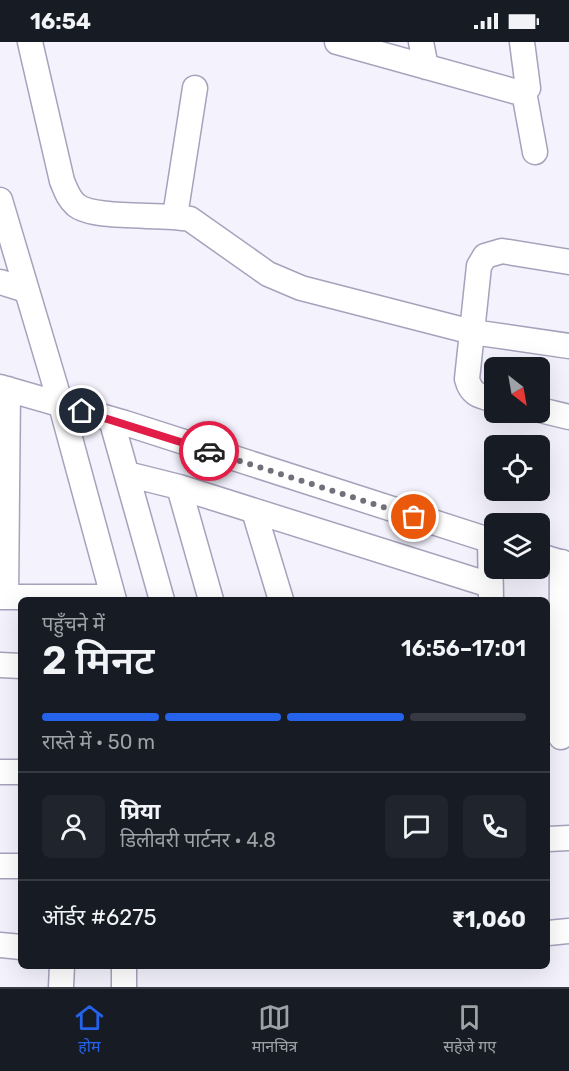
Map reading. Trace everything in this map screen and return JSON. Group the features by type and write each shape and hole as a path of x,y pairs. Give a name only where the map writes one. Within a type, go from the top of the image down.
{"street":[{"path":"30,42 67,195 77,206 94,212 175,216 190,219 268,274 300,288 472,332 569,346"},
{"path":"337,42 524,92"},
{"path":"421,42 426,67"},
{"path":"522,42 529,80 528,88 524,92"},
{"path":"175,216 195,88"},
{"path":"524,92 535,152"},
{"path":"0,200 5,235 26,290 89,413 127,474 161,597"},
{"path":"484,397 469,389 466,379 479,266 485,256 502,251 569,262"},
{"path":"0,282 26,290"},
{"path":"18,597 3,597 4,388 484,538"},
{"path":"550,412 569,417"},
{"path":"89,413 113,597"},
{"path":"127,474 179,487 254,511 490,593"},
{"path":"179,487 210,597"},
{"path":"254,511 280,597"},
{"path":"557,561 559,737"},
{"path":"0,665 18,666"},
{"path":"0,772 18,772"},
{"path":"550,839 569,838"},
{"path":"0,866 18,866"},
{"path":"550,933 569,931"},
{"path":"0,945 18,947"},
{"path":"61,987 62,969"},
{"path":"124,969 124,987"}],"way so far":[{"path":"209,451 414,517"}],"route":[{"path":"82,411 209,451"}]}
